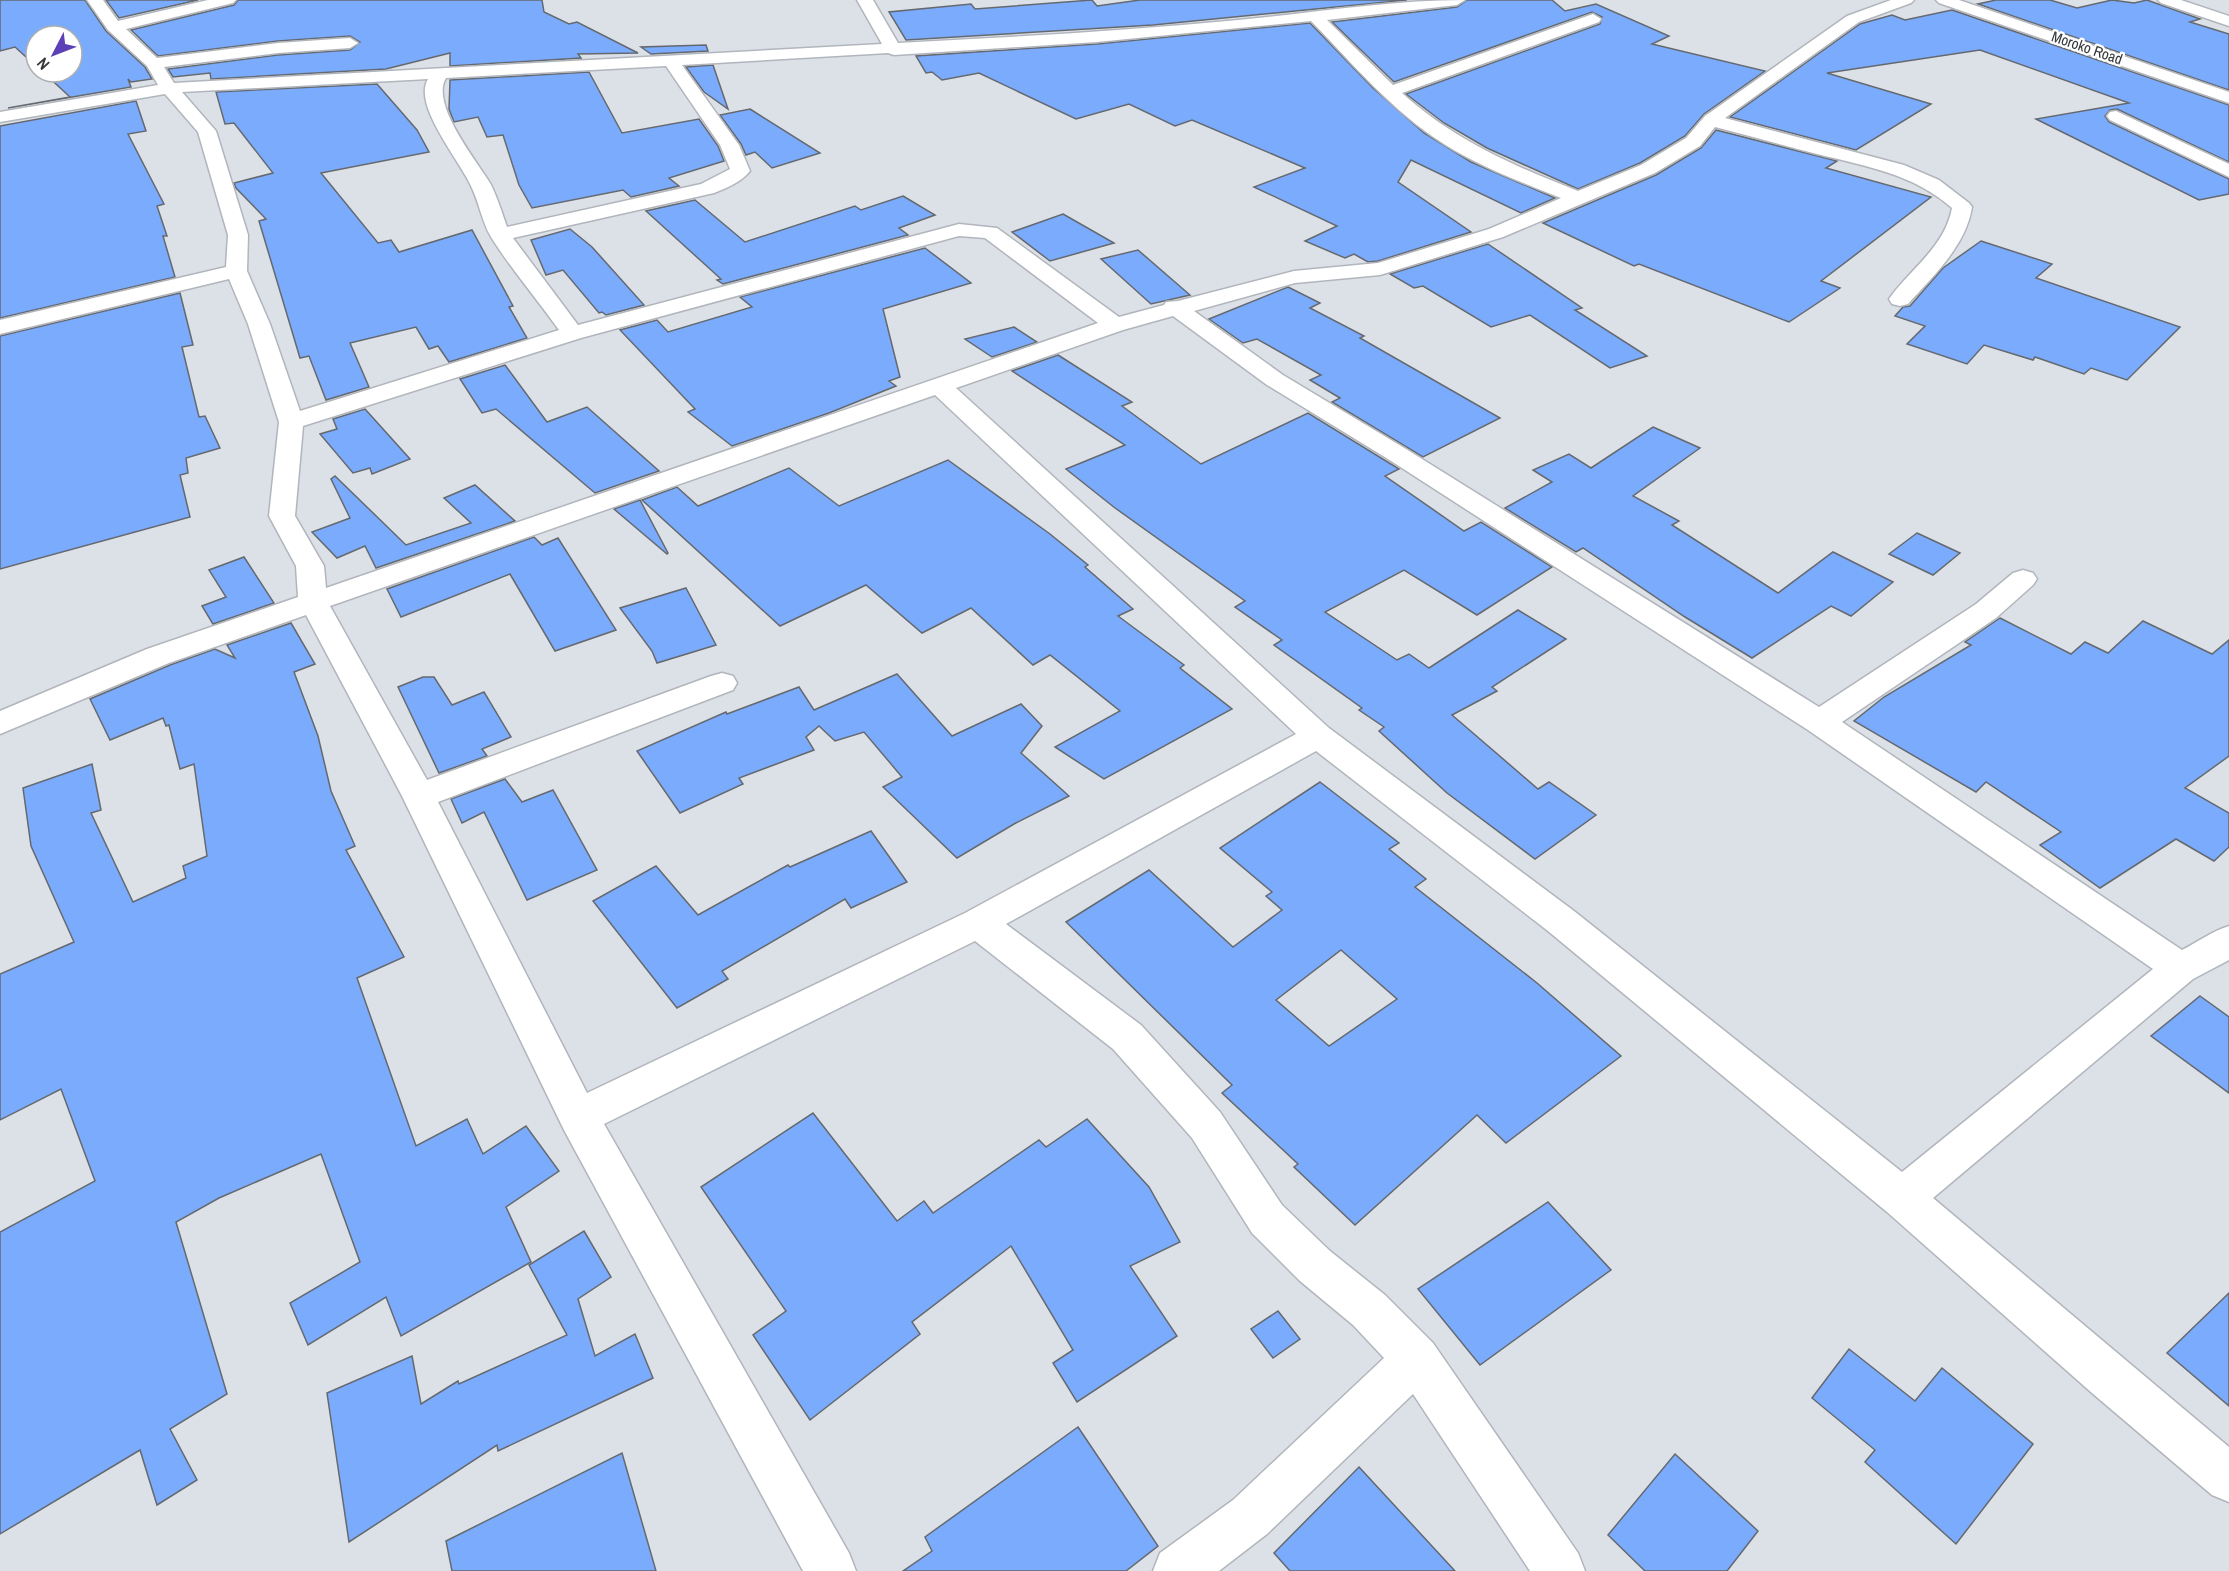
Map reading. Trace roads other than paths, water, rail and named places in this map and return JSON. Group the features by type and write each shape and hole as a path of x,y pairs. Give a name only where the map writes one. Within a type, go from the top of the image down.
{"street":[{"path":"95,0 114,27 153,63 169,88 207,131 238,235 236,271 259,324 291,422 282,516 310,566 313,601 419,796 578,1117 831,1571"},
{"path":"114,27 228,0"},
{"path":"865,0 894,50"},
{"path":"0,117 169,88 894,50 1155,33 1457,0"},
{"path":"0,723 158,656 1115,325 1294,277 1380,269 1496,233 1648,169 1693,142 1711,120 1853,19 1906,0"},
{"name":"Moroko Road","path":"1944,0 2229,98"},
{"path":"2166,0 2229,21"},
{"path":"1316,17 1390,91 1432,128 1467,149 1580,199"},
{"path":"1390,91 1437,77 1504,50 1593,19"},
{"path":"153,63 268,49 350,43"},
{"path":"500,235 707,189 724,182 740,171 720,131 696,100 671,61"},
{"path":"441,72 433,85 435,102 451,138 481,185 500,235 573,333"},
{"path":"2116,116 2229,171"},
{"path":"1711,120 1887,167 1936,186 1955,199 1962,207 1962,214 1947,243 1900,299"},
{"path":"291,422 573,333 967,229 990,232 1115,325"},
{"path":"0,327 236,271"},
{"path":"1174,308 1275,380 1397,454 1819,722 2180,968"},
{"path":"940,387 1318,736 1561,921 1902,1198 2108,1377 2229,1478"},
{"path":"1819,722 1986,611 2023,579"},
{"path":"419,796 722,683"},
{"path":"578,1117 978,923 1318,736"},
{"path":"978,923 1127,1037 1206,1125 1267,1219 1315,1266 1369,1310 1418,1359 1560,1571"},
{"path":"1902,1198 2180,968 2225,949"},
{"path":"1178,1571 1250,1517 1418,1359"}]}
